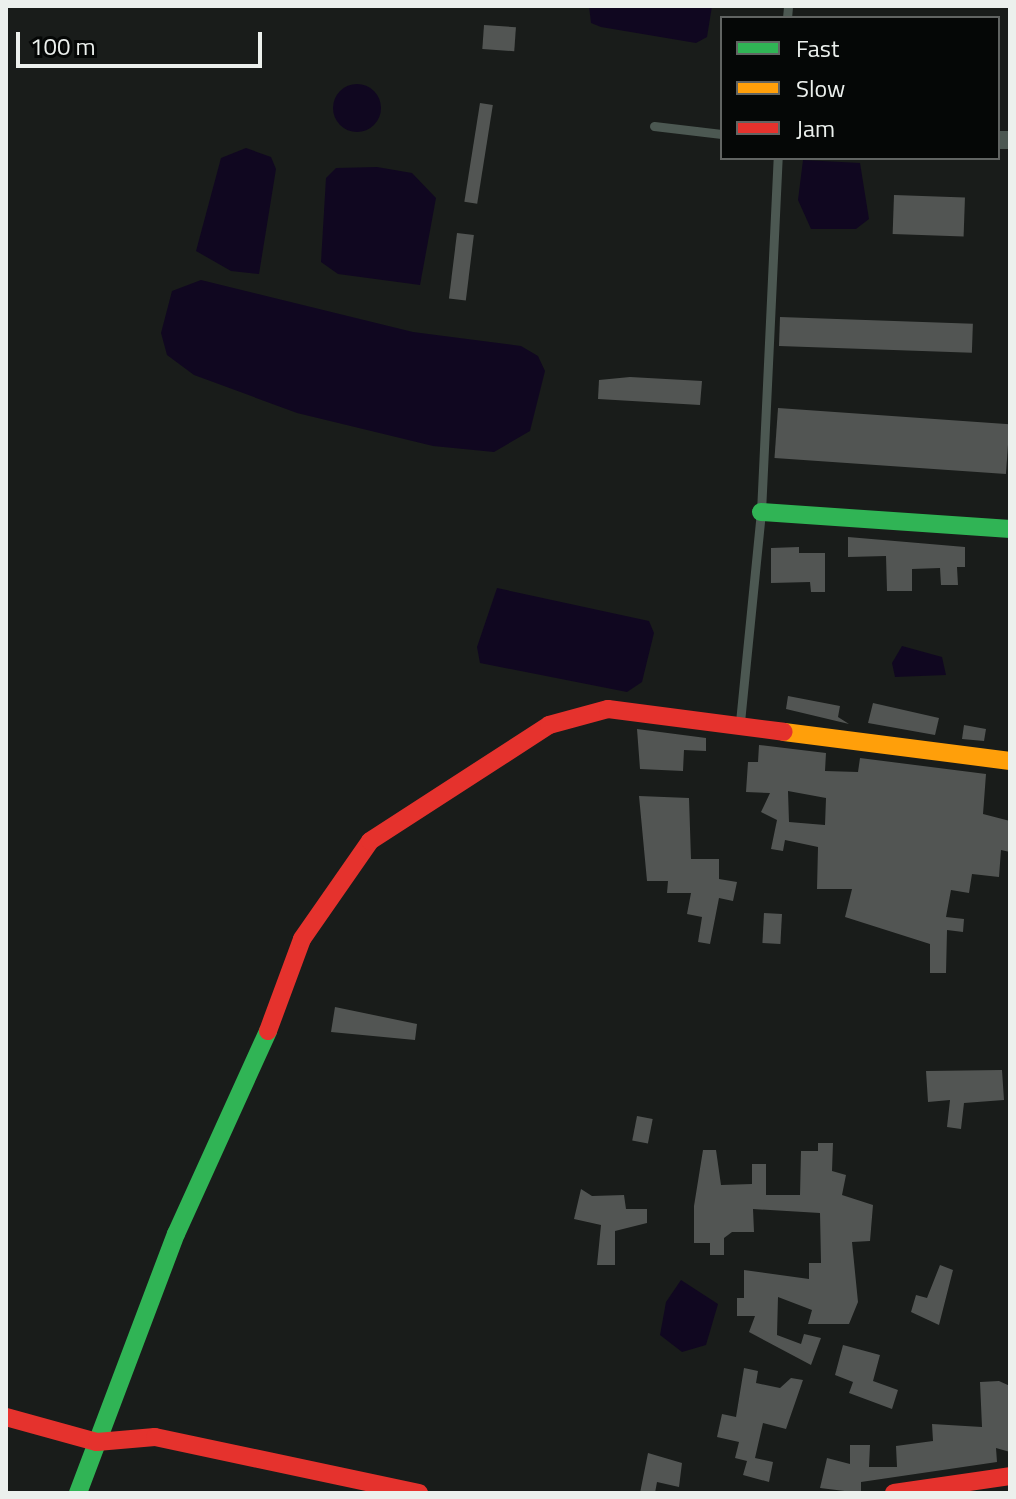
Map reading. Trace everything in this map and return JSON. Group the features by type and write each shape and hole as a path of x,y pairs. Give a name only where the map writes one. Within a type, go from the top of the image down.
{"street":[{"path":"761,512 1010,529"},
{"path":"78,1493 176,1234 257,1060 302,939 370,841 549,725 608,709 739,729 1010,761"},
{"path":"6,1417 97,1442 155,1437 419,1493"},
{"path":"894,1493 1010,1476"}],"lane":[{"path":"654,126 720,134"},
{"path":"739,729 761,512 778,160"}],"shaded area":[{"path":"589,6 712,6 707,37 696,43 601,27 591,23"},
{"path":"357,84 374,91 381,108 374,125 357,132 340,125 333,108 340,91"},
{"path":"246,148 271,157 276,169 259,274 231,271 196,251 221,158"},
{"path":"803,160 860,163 869,219 856,229 811,229 798,200"},
{"path":"377,167 412,173 436,198 420,285 338,274 321,262 326,178 336,168"},
{"path":"201,280 413,332 521,346 538,356 545,371 530,431 494,452 433,446 297,413 194,375 167,355 161,333 172,291"},
{"path":"497,588 649,621 654,633 642,682 627,692 480,663 477,647"},
{"path":"902,646 942,657 946,675 895,677 892,663"},
{"path":"681,1280 718,1304 706,1345 682,1352 660,1335 666,1302"}],"building":[{"path":"484,25 516,27 514,51 482,49"},
{"path":"480,103 493,105 477,204 464,202"},
{"path":"894,195 965,197 964,236 893,234"},
{"path":"457,233 474,235 466,301 449,299"},
{"path":"780,317 973,324 972,353 779,346"},
{"path":"630,377 702,381 700,405 598,399 599,380"},
{"path":"778,408 1009,424 1006,474 775,458"},
{"path":"848,537 965,547 965,567 957,567 958,585 941,585 940,568 912,569 912,591 887,591 886,556 848,557"},
{"path":"799,547 799,553 825,553 825,592 811,592 810,582 771,583 771,548"},
{"path":"788,696 840,706 838,717 849,724 786,709"},
{"path":"873,703 939,718 935,735 868,723"},
{"path":"964,725 986,729 984,741 962,739"},
{"path":"637,729 706,738 706,751 684,750 683,771 640,769"},
{"path":"759,745 826,753 825,771 858,772 860,758 986,774 983,814 1010,821 1010,852 1001,850 999,877 972,874 969,893 951,890 946,917 964,919 963,932 947,930 946,973 930,973 930,944 845,917 852,889 817,889 818,847 785,840 783,851 771,849 777,820 761,812 770,793 746,792 748,762 758,762","holes":["788,791 826,798 825,825 789,822"]},
{"path":"639,796 689,798 691,859 719,859 719,879 737,882 733,901 719,898 710,944 698,942 702,917 687,914 691,893 667,893 668,881 647,881"},
{"path":"764,913 782,914 780,944 762,943"},
{"path":"335,1007 417,1024 415,1040 331,1032"},
{"path":"1002,1070 1004,1100 964,1103 961,1129 947,1127 950,1100 928,1102 926,1071"},
{"path":"637,1116 653,1119 648,1144 632,1141"},
{"path":"818,1143 833,1143 832,1171 846,1175 842,1195 873,1205 870,1241 852,1242 858,1302 849,1324 808,1324 812,1310 778,1297 777,1335 801,1344 804,1334 821,1338 811,1365 749,1332 755,1316 737,1316 737,1298 744,1298 744,1270 809,1279 809,1263 821,1263 820,1213 753,1209 754,1232 732,1232 724,1238 724,1255 710,1255 710,1243 694,1243 694,1206 703,1150 716,1150 721,1185 752,1184 752,1164 766,1164 766,1195 800,1195 801,1151 818,1151"},
{"path":"581,1189 592,1196 624,1195 626,1209 647,1209 647,1223 615,1231 615,1265 597,1265 601,1225 574,1219"},
{"path":"940,1265 953,1270 939,1325 911,1312 916,1295 927,1298"},
{"path":"843,1345 880,1355 873,1381 898,1390 892,1409 849,1393 853,1382 835,1375"},
{"path":"744,1368 758,1371 756,1383 780,1388 791,1378 803,1380 786,1429 763,1423 755,1458 773,1462 769,1482 743,1475 747,1461 735,1458 739,1442 717,1437 722,1414 736,1417"},
{"path":"999,1381 1010,1386 1010,1452 996,1448 997,1462 861,1482 861,1493 820,1488 827,1458 850,1464 850,1445 870,1445 869,1467 897,1467 896,1446 933,1441 932,1424 982,1427 980,1382"},
{"path":"648,1453 682,1463 679,1487 657,1482 655,1493 640,1493"}],"traffic: fast":[{"path":"761,512 1010,529"},
{"path":"78,1493 176,1234 268,1031"}],"traffic: slow":[{"path":"784,732 1010,761"}],"traffic: jam":[{"path":"268,1031 302,939 370,841 549,725 608,709 784,732"},
{"path":"6,1417 97,1442 155,1437 419,1493"},
{"path":"894,1493 1010,1476"}]}
